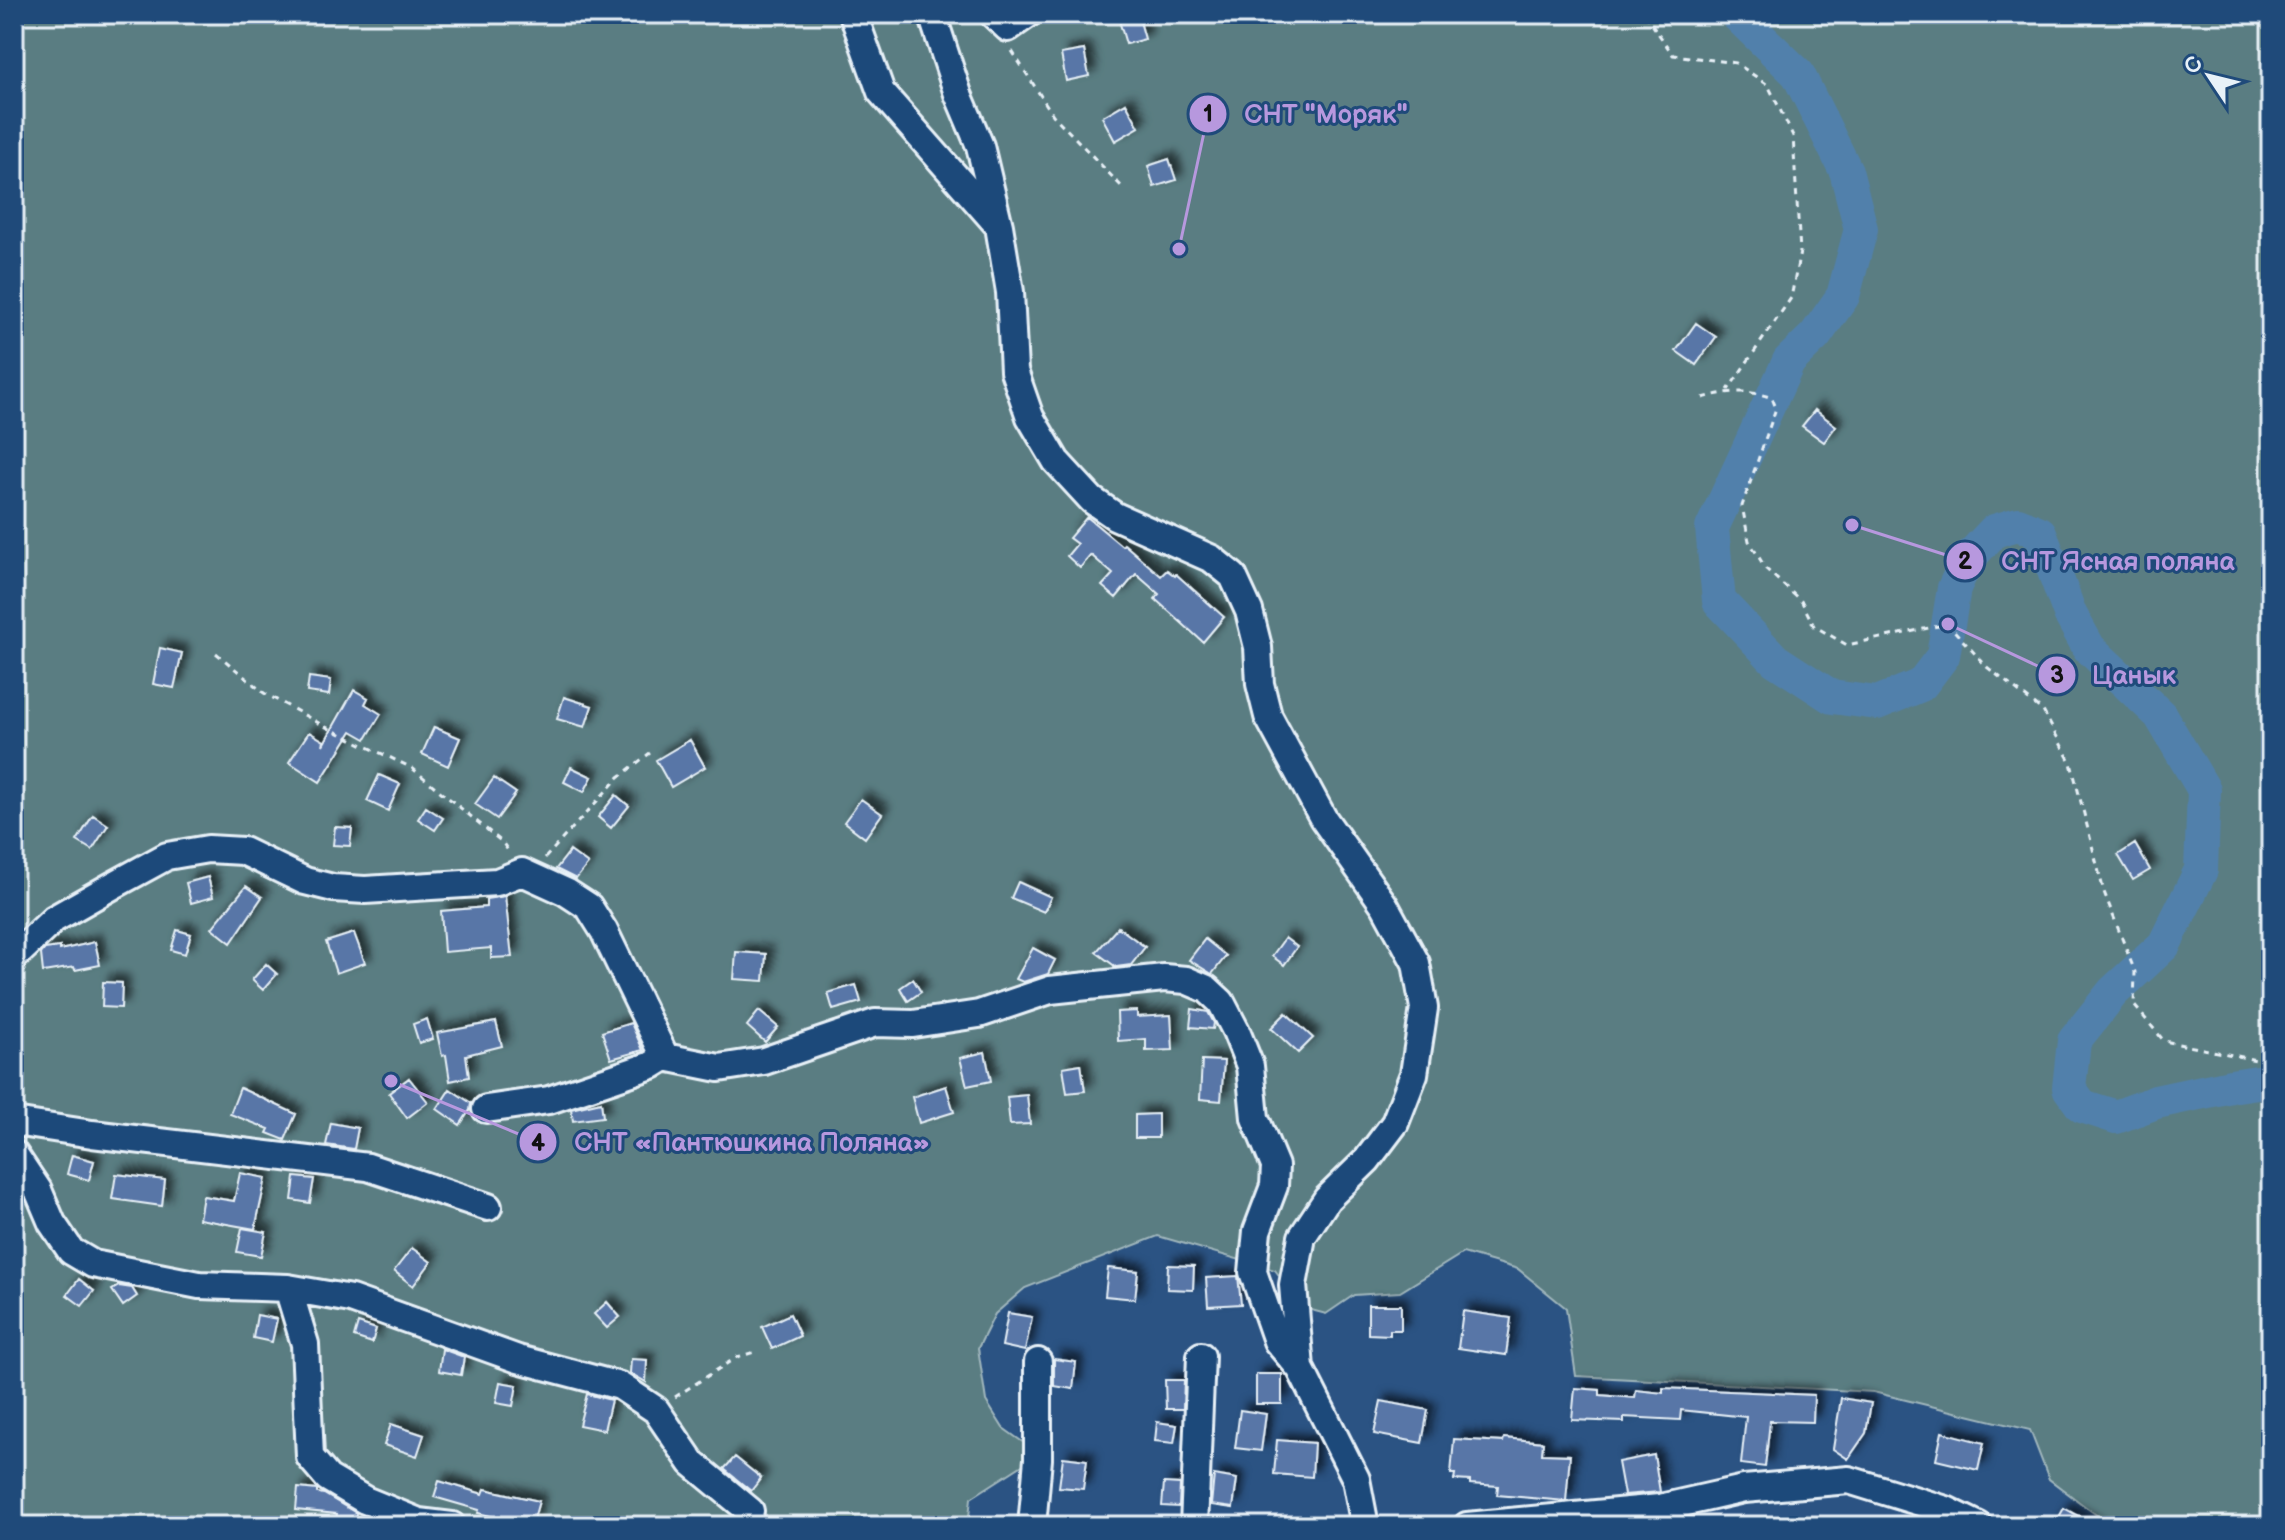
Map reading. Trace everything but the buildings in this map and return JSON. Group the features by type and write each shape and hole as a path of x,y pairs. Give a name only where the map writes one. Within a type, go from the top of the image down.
{"street":[{"path":"853,14 881,92 999,226"},
{"path":"932,14 958,94 980,146 999,226 1010,292 1014,371 1030,417 1056,461 1092,500 1115,516 1212,559 1233,576 1249,611 1258,647 1260,684 1268,716 1323,818 1385,906 1416,963 1424,1008 1414,1074 1395,1123 1367,1160 1327,1199 1302,1237 1293,1285 1300,1368"},
{"path":"14,957 54,919 100,893 167,856 208,849 243,851 305,881 343,889 497,882 522,872 566,892 589,907 604,931 665,1057"},
{"path":"486,1109 549,1100 652,1065 665,1057 719,1068 764,1061 875,1023 913,1024 979,1014 1050,990 1164,978 1186,980 1207,989 1221,1002 1250,1066 1255,1118 1275,1166 1274,1186 1257,1231 1253,1272 1277,1341 1300,1368 1356,1479 1365,1526"},
{"path":"14,1122 368,1167 488,1207"},
{"path":"14,1154 38,1190 52,1223 71,1251 93,1264 199,1285 288,1288 351,1299 518,1359 620,1386 656,1410 692,1463 750,1511"},
{"path":"288,1288 305,1344 310,1457 328,1478 365,1500 419,1522 452,1526"},
{"path":"1194,1526 1201,1356"},
{"path":"1032,1526 1038,1459 1038,1362"},
{"path":"1467,1526 1662,1517 1744,1489 1849,1480 1946,1510 1979,1526"}],"path":[{"path":"1645,14 1673,55 1736,63 1768,85 1793,136 1800,252 1791,298 1727,391"},
{"path":"1009,19 1006,43 1053,115 1125,190"},
{"path":"1703,398 1727,391 1772,398 1776,408 1742,506 1749,541 1766,569 1802,602 1814,626 1847,645 1948,624 1987,667 2043,711 2071,763 2104,892 2135,972 2134,1005 2164,1041 2271,1063"},
{"path":"216,653 264,693 412,768 502,842 522,872 539,865 619,777 650,753"},
{"path":"656,1410 712,1371 737,1357 755,1352"}],"green space":[{"path":"14,14 2271,14 2271,1526 2111,1526 2049,1479 2030,1430 1873,1392 1576,1376 1566,1308 1518,1269 1463,1253 1400,1292 1354,1295 1326,1314 1304,1308 1275,1270 1158,1236 1025,1288 995,1314 978,1348 986,1401 1003,1428 1031,1448 1027,1462 971,1498 968,1526 14,1526"}],"waterway":[{"path":"1736,14 1798,74 1846,171 1861,229 1843,296 1815,336 1789,361 1712,528 1719,601 1775,660 1832,697 1877,703 1921,685 1943,656 1954,588 1967,560 1994,531 2018,524 2040,533 2070,614 2089,648 2160,715 2204,790 2201,870 2164,945 2113,992 2074,1041 2069,1088 2082,1106 2116,1117 2156,1102 2271,1080"}],"place":[{"name":"СНТ \"Моряк\"","path":"1179,249"},
{"name":"СНТ Ясная поляна","path":"1852,525"},
{"name":"Цанык","path":"1948,624"},
{"name":"СНТ «Пантюшкина Поляна»","path":"391,1081"}]}
